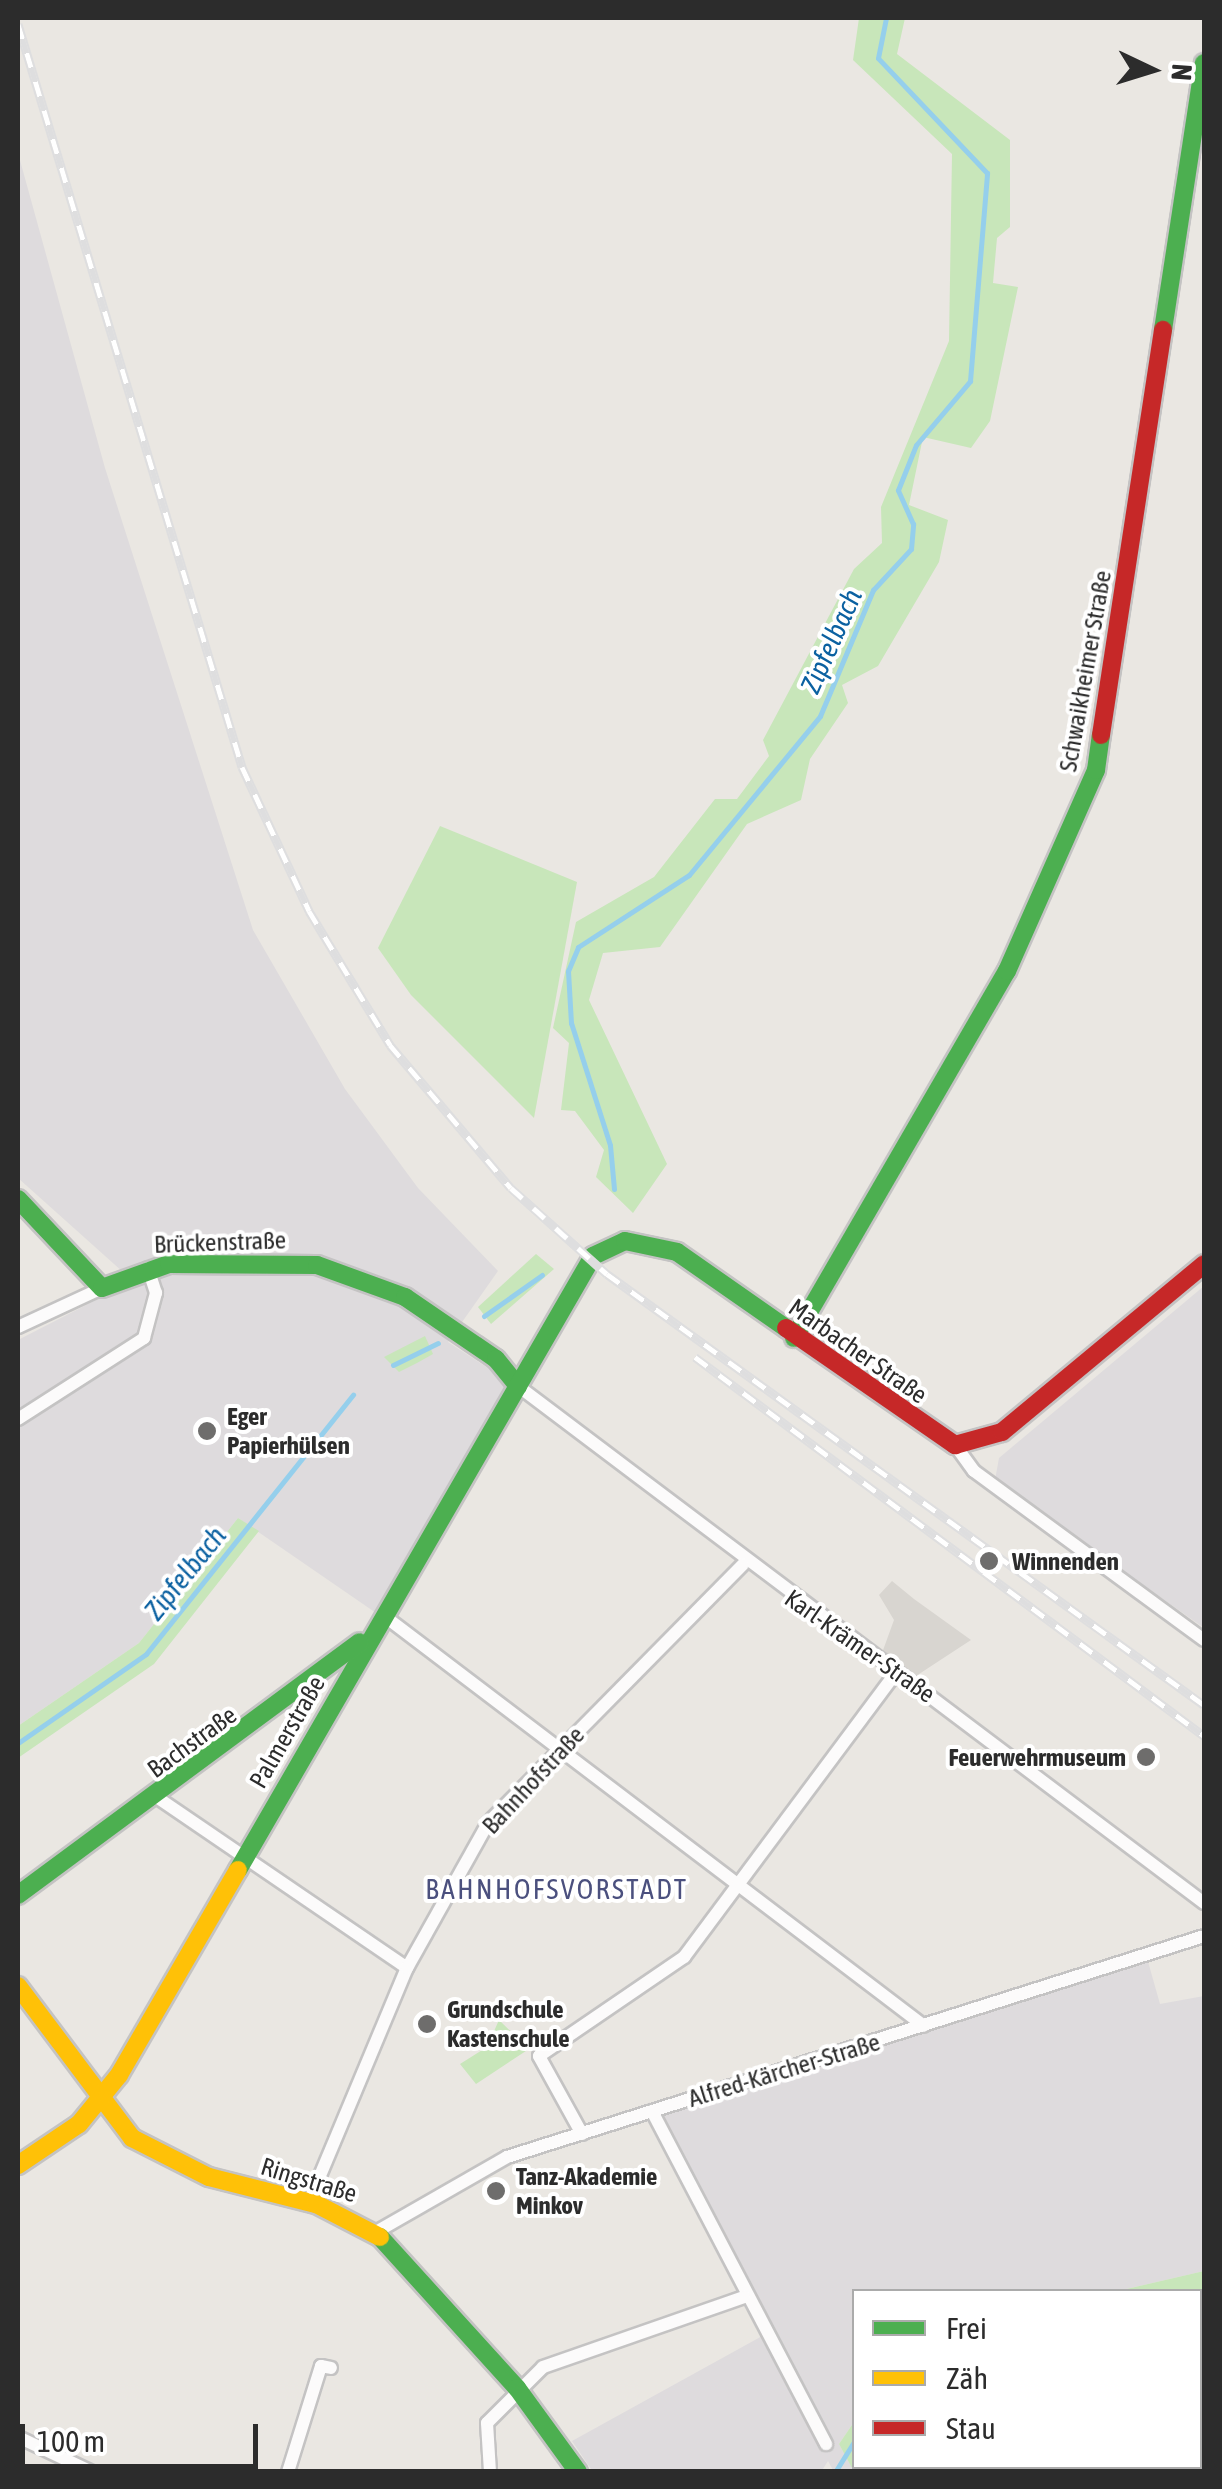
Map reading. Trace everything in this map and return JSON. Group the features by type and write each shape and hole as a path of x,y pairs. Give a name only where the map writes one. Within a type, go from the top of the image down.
{"main road":[{"name":"Schwaikheimer Straße","path":"794,1338 1008,971 1096,770 1204,63"},
{"path":"18,1200 102,1288"},
{"name":"Marbacher Straße","path":"518,1386 578,1271 625,1241 676,1252 794,1338 955,1445"},
{"name":"Brückenstraße","path":"102,1288 148,1268 272,1261 345,1274 442,1320 518,1386"},
{"path":"955,1445 1002,1432 1204,1264"},
{"name":"Palmerstraße","path":"99,2103 518,1386"},
{"name":"Bachstraße","path":"24,1891 332,1670 384,1616"},
{"name":"Ringstraße","path":"18,1986 99,2103 132,2138 196,2172 309,2202 376,2232 517,2388 578,2472"},
{"path":"18,2165 99,2103"}],"street":[{"path":"18,1419 144,1338 156,1294 148,1268"},
{"name":"Brückenstraße","path":"18,1327 102,1288"},
{"name":"Karl-Krämer-Straße","path":"518,1386 743,1564 1204,1903"},
{"path":"955,1445 974,1471 1204,1640"},
{"name":"Bahnhofstraße","path":"309,2202 408,1968 488,1823 743,1564"},
{"path":"384,1616 924,2026"},
{"path":"582,2134 542,2062 664,1974 742,1885 895,1674"},
{"path":"158,1798 408,1968"},
{"name":"Alfred-Kärcher-Straße","path":"376,2232 508,2157 1204,1936"},
{"path":"652,2111 744,2297 826,2444"},
{"path":"490,2472 487,2422 517,2388 543,2367 744,2297"},
{"path":"288,2472 321,2366 331,2368"},
{"path":"18,2437 92,2472"}],"shaded area":[{"path":"18,153 105,468 253,930 345,1089 418,1188 498,1271 448,1342 514,1385 379,1615 238,1518 139,1643 18,1726 18,1340 133,1281 18,1178"},
{"path":"1204,1286 1204,1628 995,1480 999,1458"},
{"path":"892,1581 971,1640 916,1676 882,1653 894,1620 879,1595"},
{"path":"1147,1958 1160,2004 1204,1996 1204,2271 1127,2289 852,2289 852,2425 839,2444 852,2469 1202,2469 1204,2314 1204,2471 834,2472 828,2461 821,2472 593,2472 572,2441 766,2334 659,2116"}],"green space":[{"path":"859,18 905,18 897,54 1010,140 1010,227 997,238 993,283 1018,287 990,421 971,448 923,437 909,505 948,520 939,562 878,666 842,685 848,703 810,759 801,800 747,824 660,947 603,953 589,1000 667,1164 633,1213 596,1177 604,1150 575,1111 561,1110 569,1043 553,1028 576,922 654,877 715,799 737,799 769,756 763,740 854,569 882,543 881,507 949,341 952,154 853,60"},
{"path":"440,826 577,882 534,1118 411,995 378,948"},
{"path":"536,1254 554,1269 491,1324 478,1307"},
{"path":"425,1336 433,1354 417,1363 399,1372 384,1357"},
{"path":"238,1518 259,1531 154,1664 18,1758 18,1726 139,1643"},
{"path":"499,2020 529,2049 476,2084 460,2064 487,2047"},
{"path":"1204,2271 1202,2294 1202,2289 1127,2289"},
{"path":"852,2425 852,2468 839,2444"}],"waterway":[{"name":"Zipfelbach","path":"614,1189 610,1145 571,1023 568,971 578,947 689,875 820,716 873,590 911,549 913,524 898,490 916,445 970,381 987,173 878,58 886,18"},
{"name":"Zipfelbach","path":"484,1316 542,1275"},
{"name":"Zipfelbach","path":"393,1365 438,1343"},
{"name":"Zipfelbach","path":"18,1743 146,1654 353,1395"},
{"path":"835,2472 852,2444"}],"railway":[{"path":"18,24 242,767 309,911 390,1045 511,1188 607,1274 1204,1705"},
{"path":"695,1357 1204,1736"}],"traffic: fast":[{"path":"1163,330 1204,63"},
{"path":"794,1338 1007,971 1096,770 1101,735"},
{"path":"18,1199 102,1288 169,1264 317,1265 405,1297 496,1359 518,1386"},
{"path":"238,1870 593,1256 625,1241 677,1252 786,1328"},
{"path":"18,1895 360,1642"},
{"path":"380,2237 517,2388 578,2472"}],"traffic: slow":[{"path":"18,2165 79,2124 119,2075 238,1870"},
{"path":"18,1986 132,2138 209,2177 316,2204 380,2237"}],"traffic: jam":[{"path":"1101,735 1163,330"},
{"path":"786,1328 955,1445 1002,1432 1204,1264"}],"place":[{"name":"Eger Papierhülsen","path":"207,1431"},
{"name":"Winnenden","path":"989,1561"},
{"name":"Feuerwehrmuseum","path":"1146,1757"},
{"name":"Grundschule Kastenschule","path":"427,2024"},
{"name":"Tanz-Akademie Minkov","path":"496,2191"}],"district":[{"name":"BAHNHOFSVORSTADT","path":"557,1889"}]}
